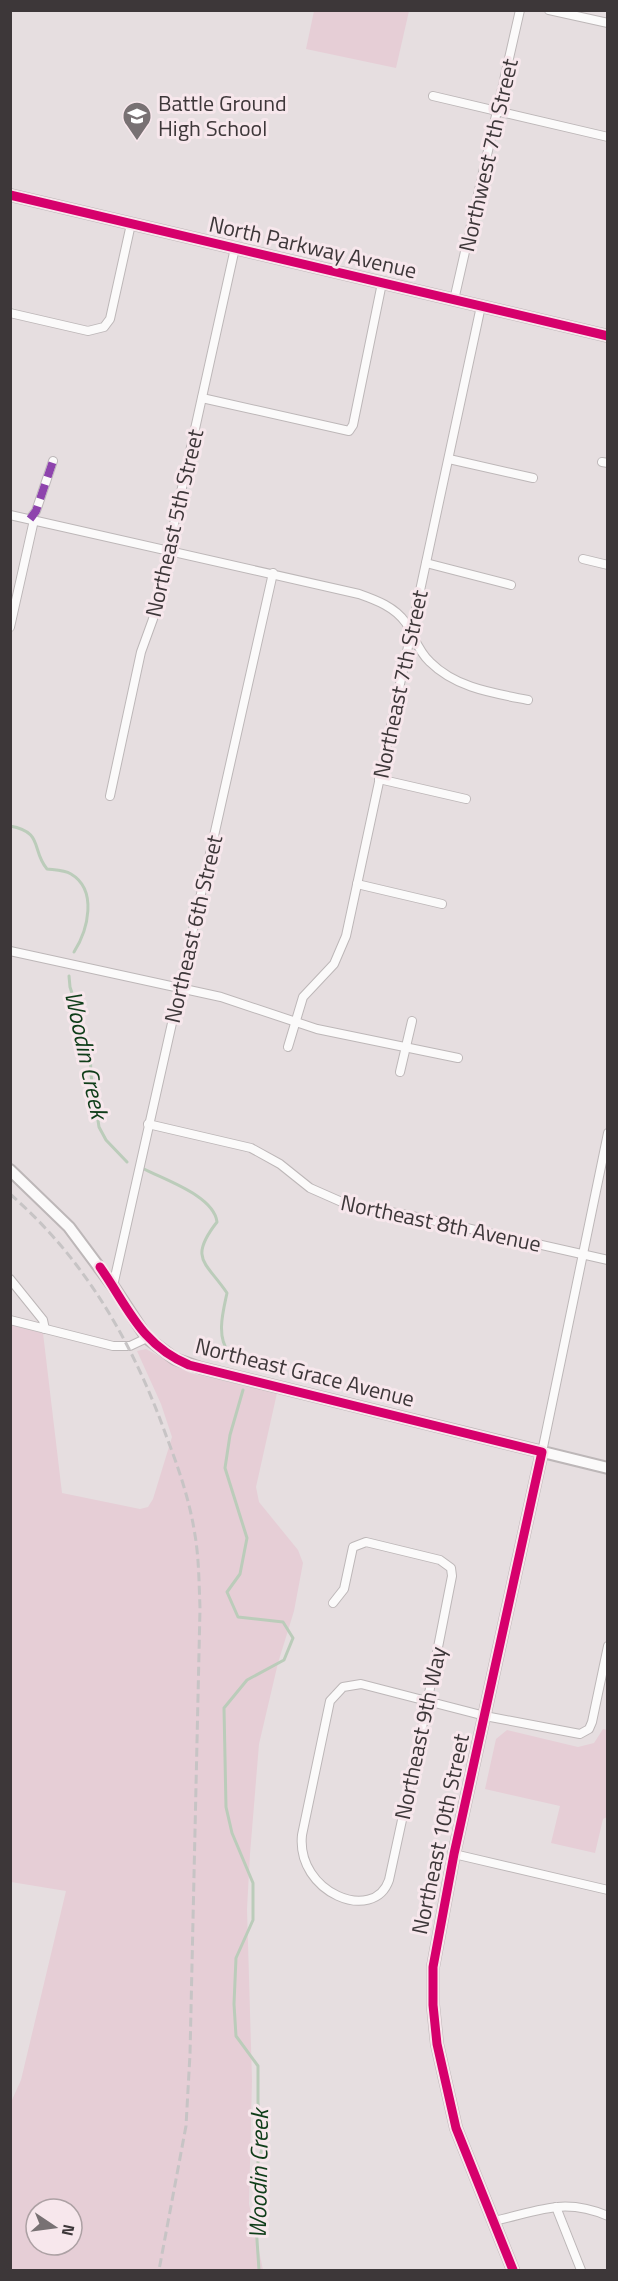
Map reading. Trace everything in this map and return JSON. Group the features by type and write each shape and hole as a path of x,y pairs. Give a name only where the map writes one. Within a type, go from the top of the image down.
{"street":[{"name":"Northwest 7th Street","path":"454,300 499,112 520,10"},
{"path":"549,10 608,23"},
{"path":"433,96 608,137"},
{"name":"North Parkway Avenue","path":"10,195 608,336"},
{"path":"10,313 88,331 99,330 110,319 131,224"},
{"name":"Northeast 5th Street","path":"110,796 141,652 153,620 235,248"},
{"path":"202,398 349,431 353,425 382,283"},
{"name":"Northeast 7th Street","path":"288,1047 303,997 339,957 346,936 481,306"},
{"path":"449,459 532,478"},
{"path":"10,627 32,519 53,461"},
{"path":"10,515 273,573 374,599 398,613 428,660 455,680 484,691 528,700"},
{"path":"583,559 608,565"},
{"path":"426,563 511,585"},
{"name":"Northeast 6th Street","path":"113,1286 148,1124 182,987 273,573"},
{"path":"379,779 466,798"},
{"path":"357,884 442,904"},
{"path":"10,951 182,987 237,1001 294,1022 458,1058"},
{"path":"400,1072 412,1021"},
{"name":"Northeast 8th Avenue","path":"148,1124 251,1148 280,1164 310,1188 344,1203 427,1219 608,1260"},
{"name":"Northeast 10th Street","path":"513,2271 456,2128 443,2077 433,2006 434,1958 454,1854 542,1452 608,1133"},
{"name":"Northeast Grace Avenue","path":"10,1170 69,1227 113,1286 147,1338 159,1349 189,1365 608,1468"},
{"path":"10,1280 43,1320 45,1329"},
{"path":"10,1320 112,1346 130,1346 147,1338"},
{"name":"Northeast 9th Way","path":"333,1603 344,1589 353,1547 361,1543 366,1542 440,1560 451,1568 452,1576 428,1700 389,1880 380,1894 367,1900 357,1900 328,1892 312,1877 302,1857 302,1835 330,1701 343,1687 362,1684 428,1700"},
{"path":"428,1700 485,1716 573,1734 583,1733 592,1722 604,1676 608,1646"},
{"path":"454,1854 608,1890"},
{"path":"494,2221 555,2207 583,2206 608,2217"},
{"path":"555,2207 581,2271"}],"shaded area":[{"path":"314,11 409,11 396,68 306,49"},
{"path":"11,1325 43,1333 62,1493 140,1509 148,1507 153,1499 172,1437 161,1404 137,1351 146,1349 190,1373 277,1393 256,1487 259,1502 298,1550 303,1563 294,1611 278,1663 259,1744 250,1854 247,1909 252,2080 249,2204 263,2270 11,2270 11,2102 21,2080 66,1891 11,1882"},
{"path":"603,1729 608,1730 607,1817 603,1819 595,1853 551,1843 560,1806 485,1789 496,1739 507,1730 578,1747 594,1743"}],"waterway":[{"name":"Woodin Creek","path":"10,826 21,829 32,837 47,869 71,874 85,890 88,911 83,933 74,952"},
{"name":"Woodin Creek","path":"69,976 70,987 90,1049 91,1075 99,1127 106,1140 127,1162"},
{"name":"Woodin Creek","path":"144,1169 187,1190 207,1204 214,1213 217,1222 203,1244 202,1253 207,1267 227,1293 222,1316 222,1332 229,1353"},
{"name":"Woodin Creek","path":"243,1390 230,1435 225,1468 247,1538 240,1574 227,1592 238,1617 283,1622 293,1638 284,1660 247,1680 224,1708 226,1807 232,1833 253,1883 253,1920 236,1958 234,2004 236,2036 258,2066 258,2103 263,2146 258,2162 255,2210 259,2270"}],"railway":[{"path":"10,1194 62,1247 105,1306 123,1337 154,1404 176,1462 190,1510 196,1544 200,1608 190,2054 186,2126 159,2270"}],"marked path":[{"path":"30,519 36,511 53,461"}],"cycle path":[{"path":"10,195 608,336"},
{"path":"100,1267 147,1336 173,1357 189,1365 542,1452 454,1854 433,1967 433,2005 437,2044 456,2128 513,2270"}],"place":[{"name":"Battle Ground High School","path":"137,142"}]}
